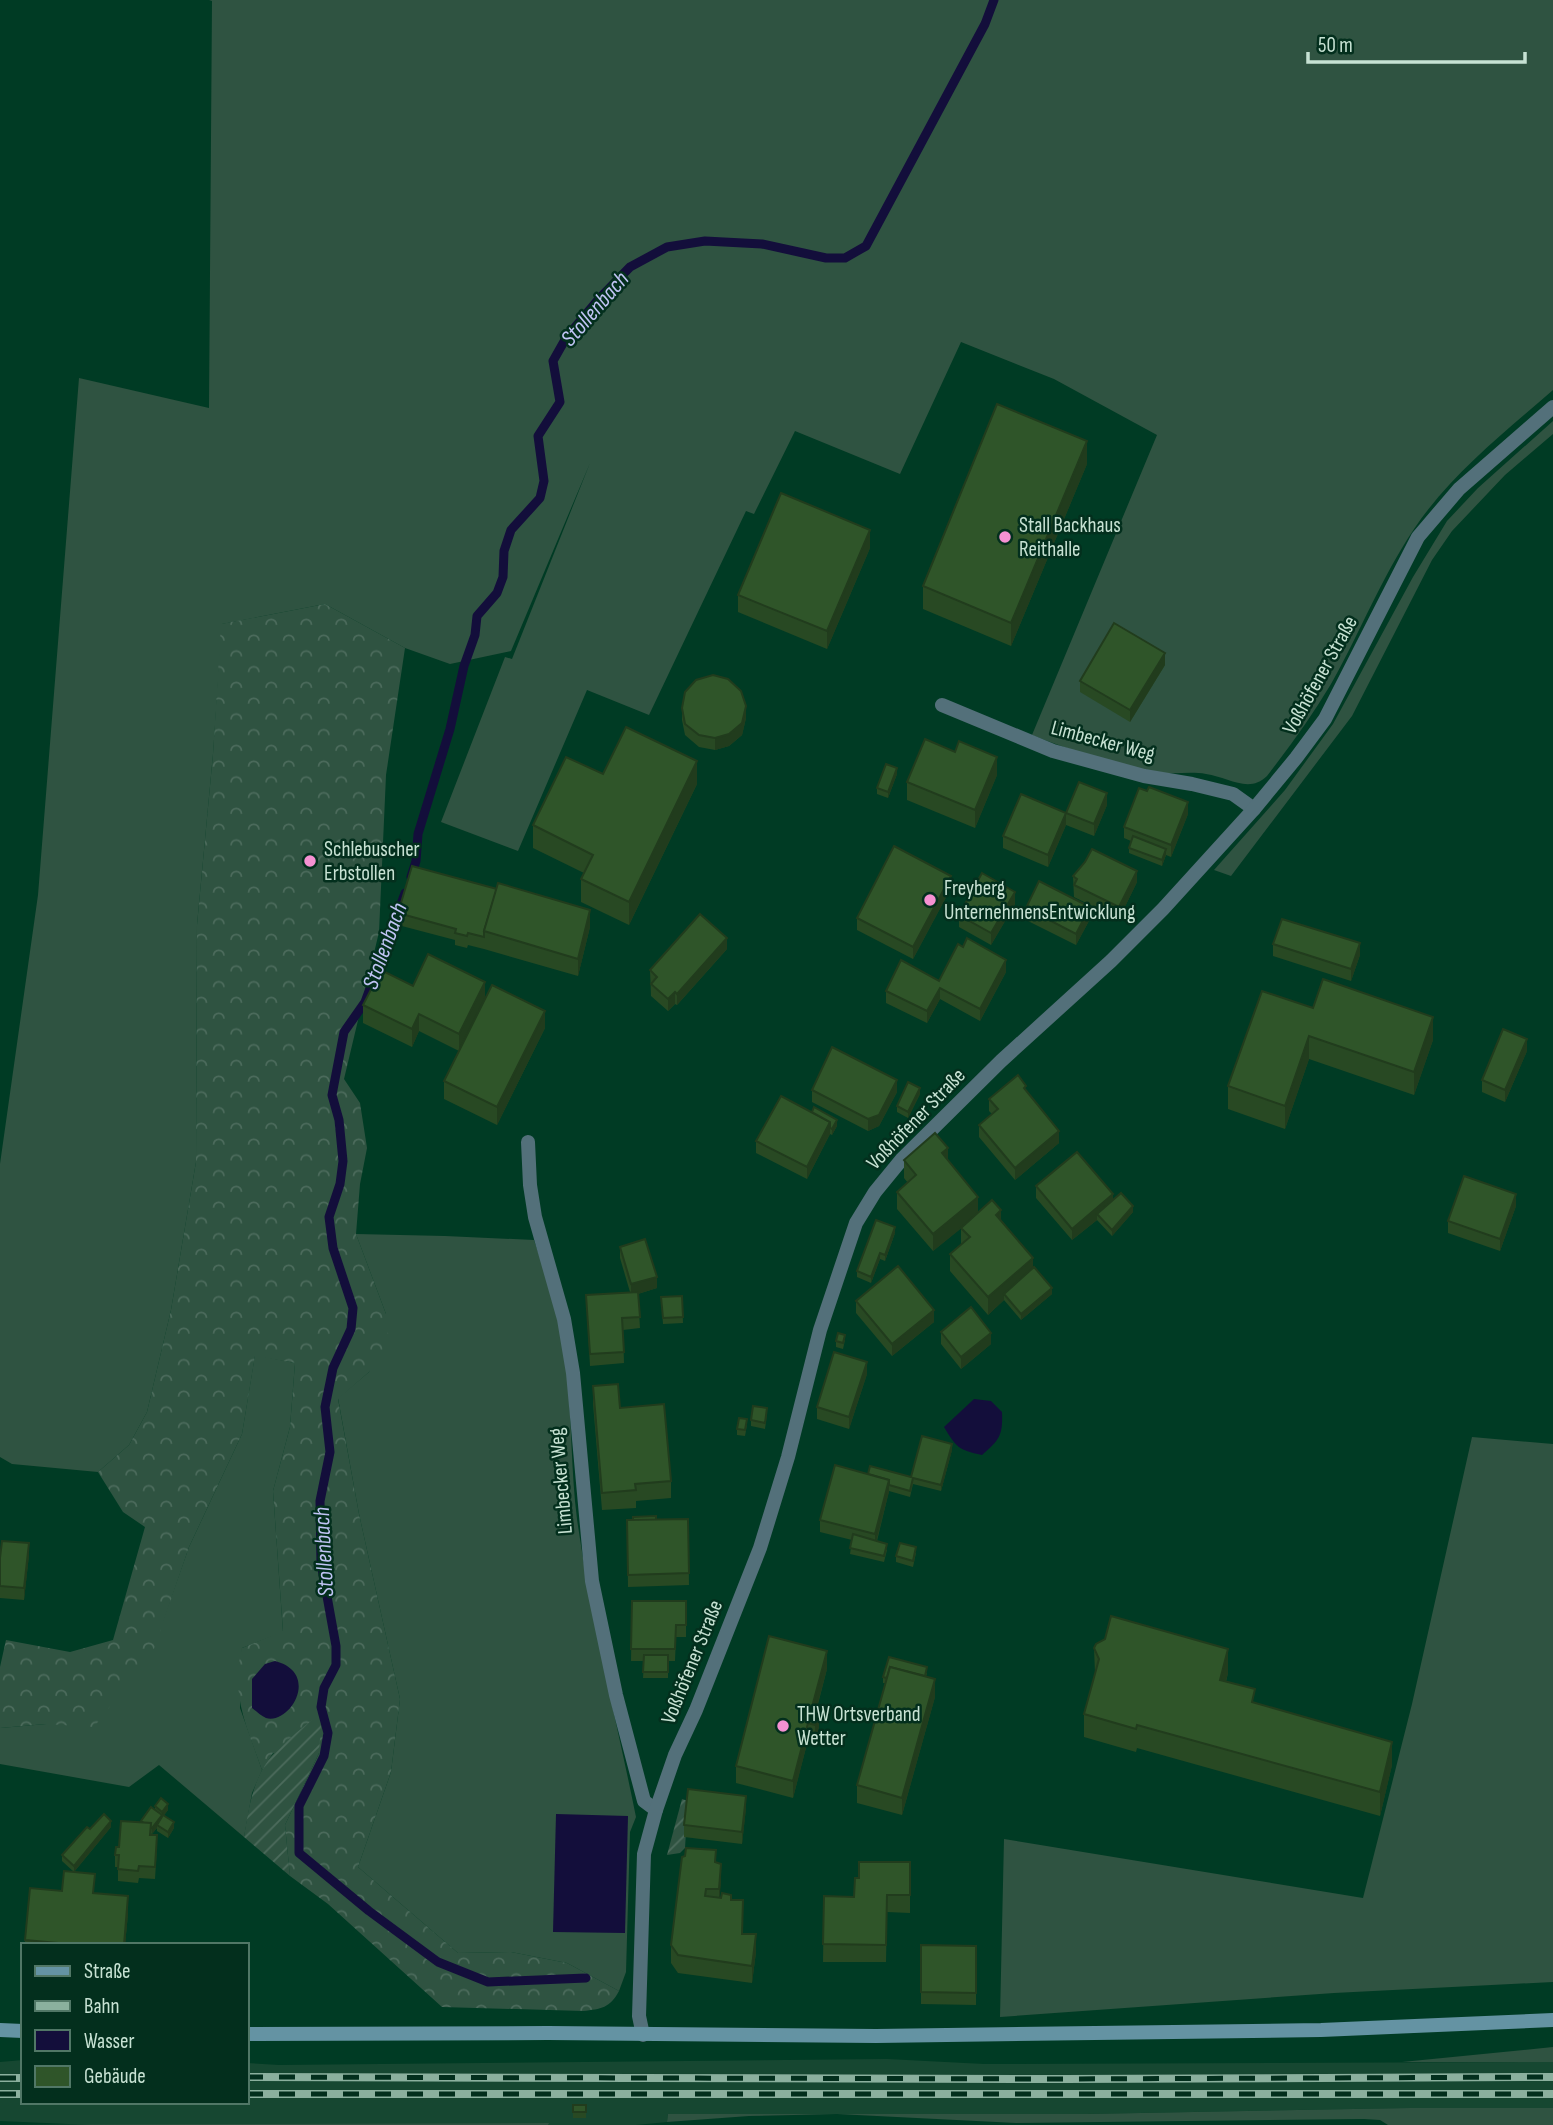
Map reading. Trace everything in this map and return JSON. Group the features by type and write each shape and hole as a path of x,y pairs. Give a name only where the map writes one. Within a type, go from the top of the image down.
{"main road":[{"path":"248,2034 483,2032 876,2036 1321,2030 1553,2020"},
{"path":"0,2030 21,2031"}],"street":[{"name":"Voßhöfener Straße","path":"643,2035 639,2016 644,1854 675,1755 696,1710 760,1548 788,1457 820,1330 856,1223 875,1192 902,1158 1001,1061 1111,961 1163,909 1254,809 1325,719 1418,537 1459,489 1553,407"},
{"name":"Limbecker Weg","path":"942,705 1054,751 1144,776 1233,794 1254,809"},
{"name":"Limbecker Weg","path":"528,1142 535,1217 564,1320 573,1373 592,1581 616,1695 644,1801 656,1810"}],"shaded area":[{"path":"887,2059 984,2064 1553,2062 1553,2108 1088,2114 668,2114 667,2122 636,2125 91,2125 0,2121 0,2062 21,2060 21,2104 248,2104 248,2063 279,2065"}],"green space":[{"path":"209,0 1553,0 1553,390 1479,455 1428,509 1391,567 1324,696 1267,776 1253,784 1200,773 1163,773 1141,769 1094,757 1032,735 1157,435 1054,379 961,342 900,474 795,431 754,514 746,511 649,715 587,690 518,851 441,822 505,657 512,659 590,463 511,651 450,664 405,648 325,604 222,624 197,925 196,1162 171,1310 147,1412 129,1445 98,1472 12,1464 0,1457 0,1164 38,895 79,378 209,408 212,1"},
{"path":"1553,421 1553,434 1505,475 1452,531 1432,560 1352,716 1231,876 1214,870 1285,790 1333,724 1413,577 1447,521 1478,488"},
{"path":"325,604 405,648 386,775 379,932 344,1079 360,1103 367,1148 360,1184 356,1234 386,1314 389,1342 369,1372 338,1399 359,1514 400,1699 391,1772 358,1867 458,1953 511,1952 567,1963 619,1991 604,2007 595,2009 583,2011 442,2007 328,1904 290,1876 285,1825 319,1753 273,1753 262,1770 242,1710 238,1680 242,1648 283,1631 273,1491 290,1427 295,1363 255,1356 242,1434 189,1547 154,1649 94,1727 46,1724 0,1728 0,1667 6,1640 70,1652 113,1640 145,1527 123,1512 98,1472 129,1445 147,1412 171,1310 196,1162 197,925 213,754 221,624"},
{"path":"356,1234 534,1240 559,1323 569,1393 577,1519 597,1631 636,1817 630,1832 626,1972 619,1991 567,1963 511,1952 458,1953 358,1867 391,1772 400,1699 359,1514 338,1398 369,1372 386,1314"},
{"path":"255,1355 295,1363 290,1427 273,1491 283,1632 242,1648 240,1708 262,1770 252,1793 244,1837 159,1765 129,1787 0,1764 0,1728 46,1724 153,1649 189,1547 242,1434"},
{"path":"1472,1437 1553,1444 1553,1982 1334,1993 1000,2017 1004,1839 1363,1898 1412,1704"},
{"path":"312,1720 321,1725 319,1753 285,1825 290,1876 244,1837 253,1792 261,1772 278,1749"},
{"path":"682,1799 688,1801 685,1848 680,1853 667,1855"},
{"path":"1553,2047 1553,2062 1402,2062"},
{"path":"1553,2108 1553,2125 1388,2125 1380,2120 1364,2119 1016,2123 837,2114 1088,2114"},
{"path":"668,2114 837,2114 749,2116 667,2122"},
{"path":"549,2123 548,2125 0,2125"}],"water":[{"path":"974,1399 991,1401 1002,1412 999,1437 982,1455 959,1447 944,1427"},
{"path":"275,1661 289,1667 299,1686 297,1697 284,1714 266,1718 252,1708 252,1679 265,1664"},
{"path":"556,1814 628,1816 625,1933 553,1932"}],"building":[{"name":"Stall Backhaus Reithalle","path":"997,404 1087,441 1011,623 923,586"},
{"path":"781,493 870,530 827,631 738,595"},
{"path":"1114,623 1165,653 1130,710 1080,681"},
{"path":"713,675 728,679 741,691 746,706 742,723 729,734 715,738 699,735 685,724 682,708 685,692 696,680"},
{"path":"626,727 697,761 629,902 581,879 593,855 533,825 566,757 603,774"},
{"path":"925,739 955,752 959,741 997,757 975,810 907,782"},
{"path":"886,764 897,768 888,792 877,788"},
{"path":"1079,782 1107,793 1094,824 1066,813"},
{"path":"1149,787 1188,802 1171,845 1124,827 1139,788 1147,791"},
{"path":"1021,794 1066,813 1048,855 1003,836"},
{"path":"1133,836 1166,849 1162,860 1129,848"},
{"path":"894,846 951,876 913,947 857,918"},
{"path":"1092,849 1137,871 1119,907 1074,885 1077,879 1073,876"},
{"path":"412,866 497,889 484,937 455,933 456,929 398,913"},
{"path":"982,873 1015,892 991,933 959,915"},
{"path":"1039,881 1090,907 1076,934 1026,908"},
{"path":"498,883 590,910 578,959 484,931"},
{"path":"700,914 727,938 677,994 675,992 668,999 651,984 657,977 650,970"},
{"path":"1282,919 1360,943 1351,969 1273,944"},
{"path":"967,938 1006,960 980,1009 940,988 927,1011 886,991 901,960 939,981 958,944 963,947"},
{"path":"428,954 485,982 459,1034 419,1014 412,1029 363,1005 381,970 413,986"},
{"path":"1323,979 1433,1017 1414,1072 1309,1036 1285,1106 1228,1086 1262,991 1313,1008"},
{"path":"492,985 545,1011 497,1107 444,1081"},
{"path":"1503,1029 1527,1039 1505,1090 1482,1080"},
{"path":"832,1047 897,1080 879,1115 868,1119 812,1090"},
{"path":"1018,1075 1026,1086 1024,1088 1059,1131 1015,1168 979,1125 998,1109 989,1099"},
{"path":"908,1082 920,1088 908,1112 897,1106"},
{"path":"781,1096 830,1122 807,1167 756,1141"},
{"path":"814,1107 837,1120 832,1129 830,1122 812,1112"},
{"path":"935,1133 948,1148 942,1153 978,1197 933,1234 897,1192 916,1175 904,1160"},
{"path":"1077,1152 1113,1194 1072,1229 1036,1186"},
{"path":"1464,1176 1516,1194 1500,1239 1448,1221"},
{"path":"1121,1193 1133,1206 1112,1230 1097,1214"},
{"path":"992,1200 1001,1210 996,1215 1033,1258 988,1297 950,1254 970,1237 961,1228"},
{"path":"876,1220 895,1227 885,1255 880,1253 871,1277 857,1271"},
{"path":"645,1239 657,1277 631,1284 620,1247"},
{"path":"898,1266 934,1310 892,1344 856,1301"},
{"path":"1034,1267 1052,1288 1021,1314 1004,1294"},
{"path":"638,1292 640,1317 622,1318 624,1352 590,1354 586,1295"},
{"path":"682,1296 683,1317 663,1318 661,1297"},
{"path":"971,1307 991,1333 961,1357 941,1332"},
{"path":"838,1333 845,1335 843,1343 836,1341"},
{"path":"834,1352 867,1362 849,1417 817,1407"},
{"path":"618,1384 620,1408 664,1404 671,1481 635,1484 636,1490 602,1493 593,1386"},
{"path":"753,1406 767,1408 765,1423 751,1420"},
{"path":"739,1418 747,1419 745,1430 737,1429"},
{"path":"922,1436 952,1444 941,1485 913,1478 910,1491 889,1485 889,1480 868,1474 870,1466 911,1477"},
{"path":"835,1465 889,1480 875,1534 820,1520"},
{"path":"656,1516 656,1520 633,1520 633,1517"},
{"path":"688,1519 689,1573 628,1575 627,1520"},
{"path":"853,1534 887,1544 884,1556 850,1548"},
{"path":"2,1541 29,1543 24,1588 0,1586"},
{"path":"900,1543 916,1547 913,1561 896,1556"},
{"path":"632,1601 686,1601 686,1625 676,1625 675,1649 631,1649"},
{"path":"1111,1616 1228,1649 1220,1680 1255,1689 1252,1702 1392,1742 1380,1792 1137,1725 1136,1729 1084,1714 1099,1659 1094,1648 1105,1639"},
{"name":"THW Ortsverband Wetter","path":"769,1636 827,1651 812,1707 819,1709 815,1725 808,1723 793,1781 736,1766"},
{"path":"644,1655 668,1655 668,1672 643,1672"},
{"path":"889,1657 927,1667 925,1676 890,1667 887,1678 883,1677"},
{"path":"890,1667 935,1679 902,1798 857,1785"},
{"path":"688,1789 746,1796 742,1832 684,1825"},
{"path":"161,1798 168,1804 162,1812 155,1806"},
{"path":"151,1807 162,1815 152,1828 151,1823 141,1821"},
{"path":"104,1814 111,1821 74,1866 62,1855 87,1827 90,1829"},
{"path":"163,1815 174,1822 168,1832 157,1825"},
{"path":"121,1821 151,1823 150,1835 157,1835 155,1867 139,1866 138,1871 118,1869 119,1855 115,1855 116,1847 119,1847"},
{"path":"686,1848 716,1850 715,1862 721,1864 719,1889 706,1889 705,1896 721,1898 722,1893 731,1895 731,1900 743,1900 742,1934 756,1934 752,1966 678,1955 671,1945 682,1857 685,1856"},
{"path":"859,1862 910,1862 910,1895 887,1895 886,1945 823,1944 824,1896 854,1897 855,1878 859,1878"},
{"path":"64,1871 95,1874 93,1893 128,1896 124,1943 25,1940 30,1888 62,1891"},
{"path":"921,1945 976,1946 976,1993 921,1992"},
{"path":"573,2105 586,2105 586,2112 573,2112"}],"waterway":[{"name":"Stollenbach","path":"411,877 416,861 418,834 450,729 464,666 475,635 477,616 497,593 503,577 504,551 511,530 540,498 544,481 538,436 560,402 553,361 566,338 630,267 667,247 705,241 762,244 826,258 845,258 866,246 985,24 994,0"},
{"name":"Stollenbach","path":"405,893 365,1002 344,1032 332,1095 339,1120 343,1161 340,1184 329,1217 333,1248 353,1308 351,1329 333,1368 325,1407 330,1452 320,1501 321,1563 336,1646 336,1665 324,1688 321,1707 328,1733 324,1756 299,1806 299,1853 369,1911 438,1962 488,1982 586,1978"}],"railway":[{"path":"248,2077 1553,2077"},
{"path":"0,2078 21,2078"},
{"path":"0,2094 21,2094"},
{"path":"248,2094 1553,2094"}],"place":[{"name":"Stall Backhaus Reithalle","path":"1005,537"},
{"name":"Schlebuscher Erbstollen","path":"310,861"},
{"name":"Freyberg UnternehmensEntwicklung","path":"930,900"},
{"name":"THW Ortsverband Wetter","path":"783,1726"}]}
